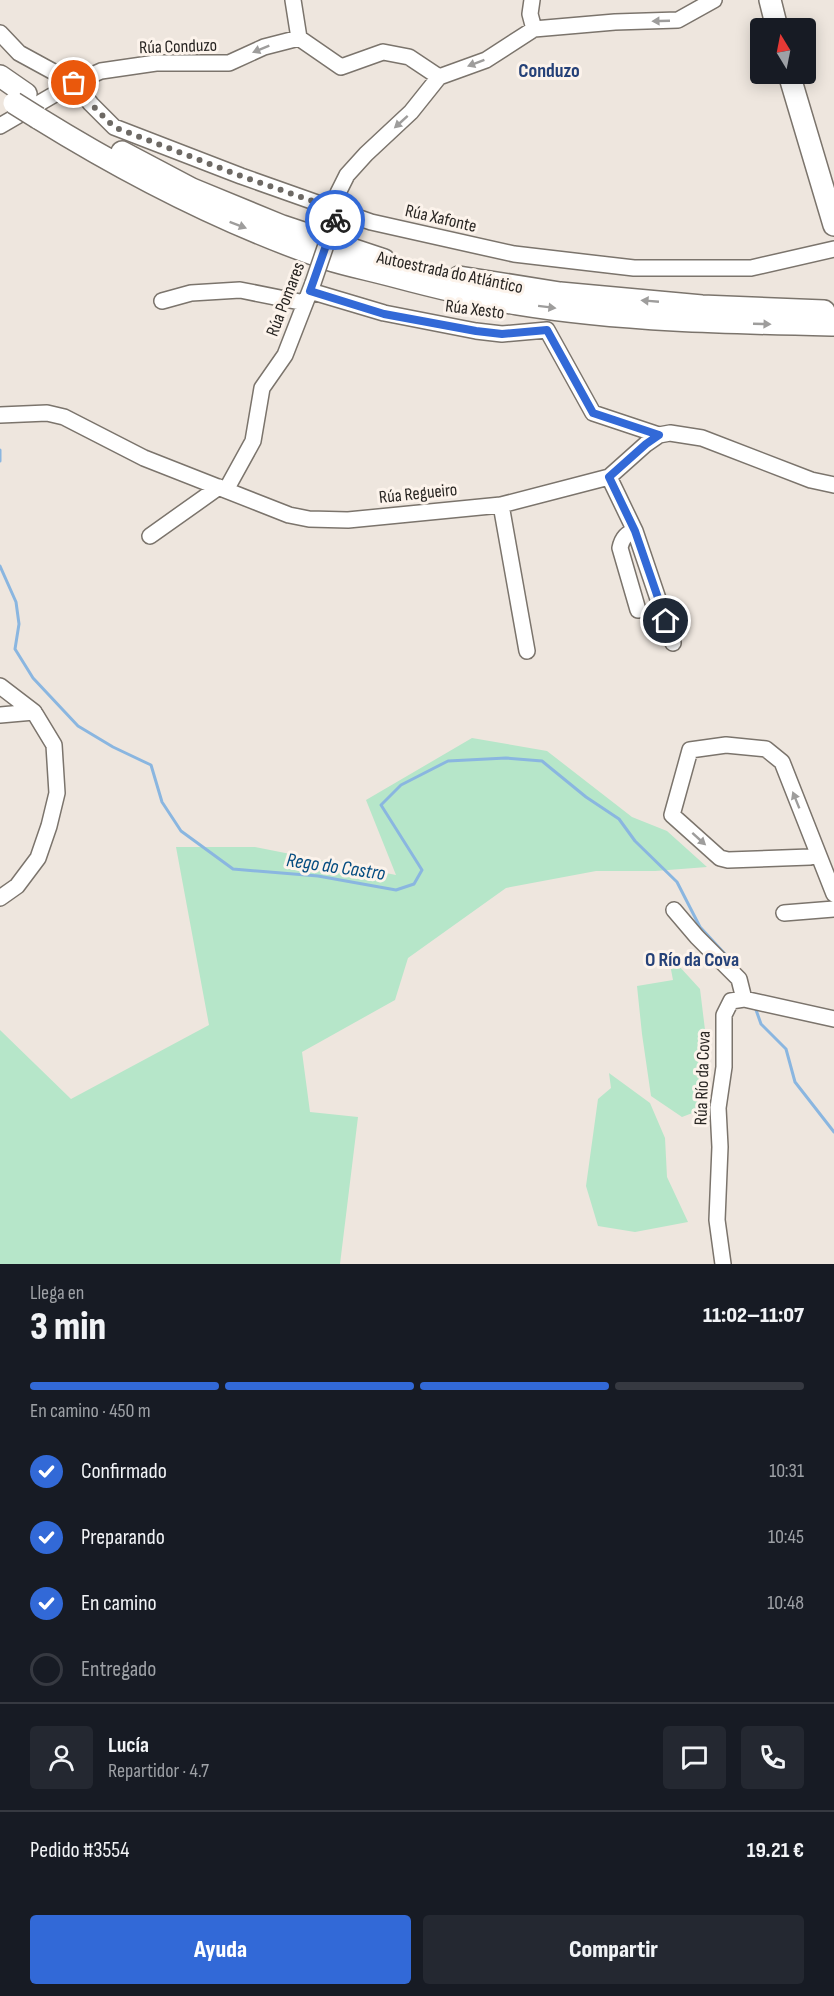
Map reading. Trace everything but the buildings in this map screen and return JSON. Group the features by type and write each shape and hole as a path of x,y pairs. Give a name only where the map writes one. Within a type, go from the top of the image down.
{"highway":[{"path":"770,0 774,18"},
{"name":"Autoestrada do Atlántico","path":"0,76 13,97 192,189 282,226 374,257 467,279 560,293 702,306 834,312"},
{"path":"792,84 834,225"},
{"name":"Autoestrada do Atlántico","path":"44,114 142,180 231,222 329,259 518,304 613,315 762,324 834,325"}],"street":[{"path":"293,0 299,38 340,67 383,52 409,57 439,77 486,60 534,29 615,22 678,20 714,0"},
{"path":"532,0 530,14 534,29"},
{"path":"0,33 19,53 74,83"},
{"name":"Rúa Conduzo","path":"0,126 74,83 101,71 156,63 229,63 264,47 299,38"},
{"name":"Rúa Pomares","path":"222,488 253,441 262,388 285,355 338,210 338,194 347,176 366,154 411,112 439,77"},
{"name":"Rúa Xafonte","path":"74,83 114,127 241,176 371,222 514,255 634,268 752,268 834,249"},
{"path":"162,301 191,293 240,290 309,292"},
{"name":"Rúa Xesto","path":"309,292 384,314 476,331 502,334 547,330 593,413 659,435"},
{"name":"Rúa Regueiro","path":"0,415 47,413 64,417 144,458 289,515 309,519 348,520 501,505 609,477 659,435"},
{"path":"659,435 670,432 702,438 811,480 834,485"},
{"path":"609,477 635,531 674,643"},
{"path":"150,536 222,488"},
{"path":"501,505 527,651"},
{"path":"635,531 628,532 620,548 638,610"},
{"path":"0,686 34,712 54,745 57,793 50,826 38,858 17,886 0,898"},
{"path":"0,715 34,712"},
{"path":"818,854 810,857 728,860 720,858 672,815 690,750 726,745 765,749 782,762 834,894"},
{"path":"784,913 834,909"},
{"path":"674,910 739,979 744,999 834,1019"},
{"name":"Rúa Río da Cova","path":"723,1264 717,1220 720,1147 718,1108 724,1067 724,1015 731,1001 744,999"}],"green space":[{"path":"472,738 547,751 632,817 667,831 707,867 655,871 596,871 506,888 408,958 395,1000 302,1052 310,1112 358,1117 340,1264 0,1264 0,1030 71,1099 209,1025 176,847 255,847 396,875 366,800"},
{"path":"668,954 700,989 706,1038 708,1107 682,1117 651,1096 637,986 673,980"},
{"path":"609,1073 650,1103 665,1138 667,1177 688,1222 635,1232 598,1226 586,1186 598,1099 611,1088"}],"waterway":[{"name":"Rego do Castro","path":"0,450 0,461"},
{"name":"Rego do Castro","path":"0,566 16,602 19,624 15,649 33,678 78,726 113,747 151,765 162,802 181,831 233,869 318,876 396,890 414,884 422,870 381,805 401,785 448,761 506,758 542,761 586,797 619,819 635,841 677,882 700,927 736,966"},
{"name":"Rego do Castro","path":"755,1007 761,1024 786,1049 795,1082 834,1132"}],"way so far":[{"path":"74,83 114,127 241,176 338,210 335,220"}],"district":[{"name":"Conduzo","path":"549,70"},
{"name":"O Río da Cova","path":"692,959"}],"route":[{"path":"335,220 310,291 384,314 476,331 502,334 547,330 593,413 659,435 609,477 635,531 666,621"}]}
